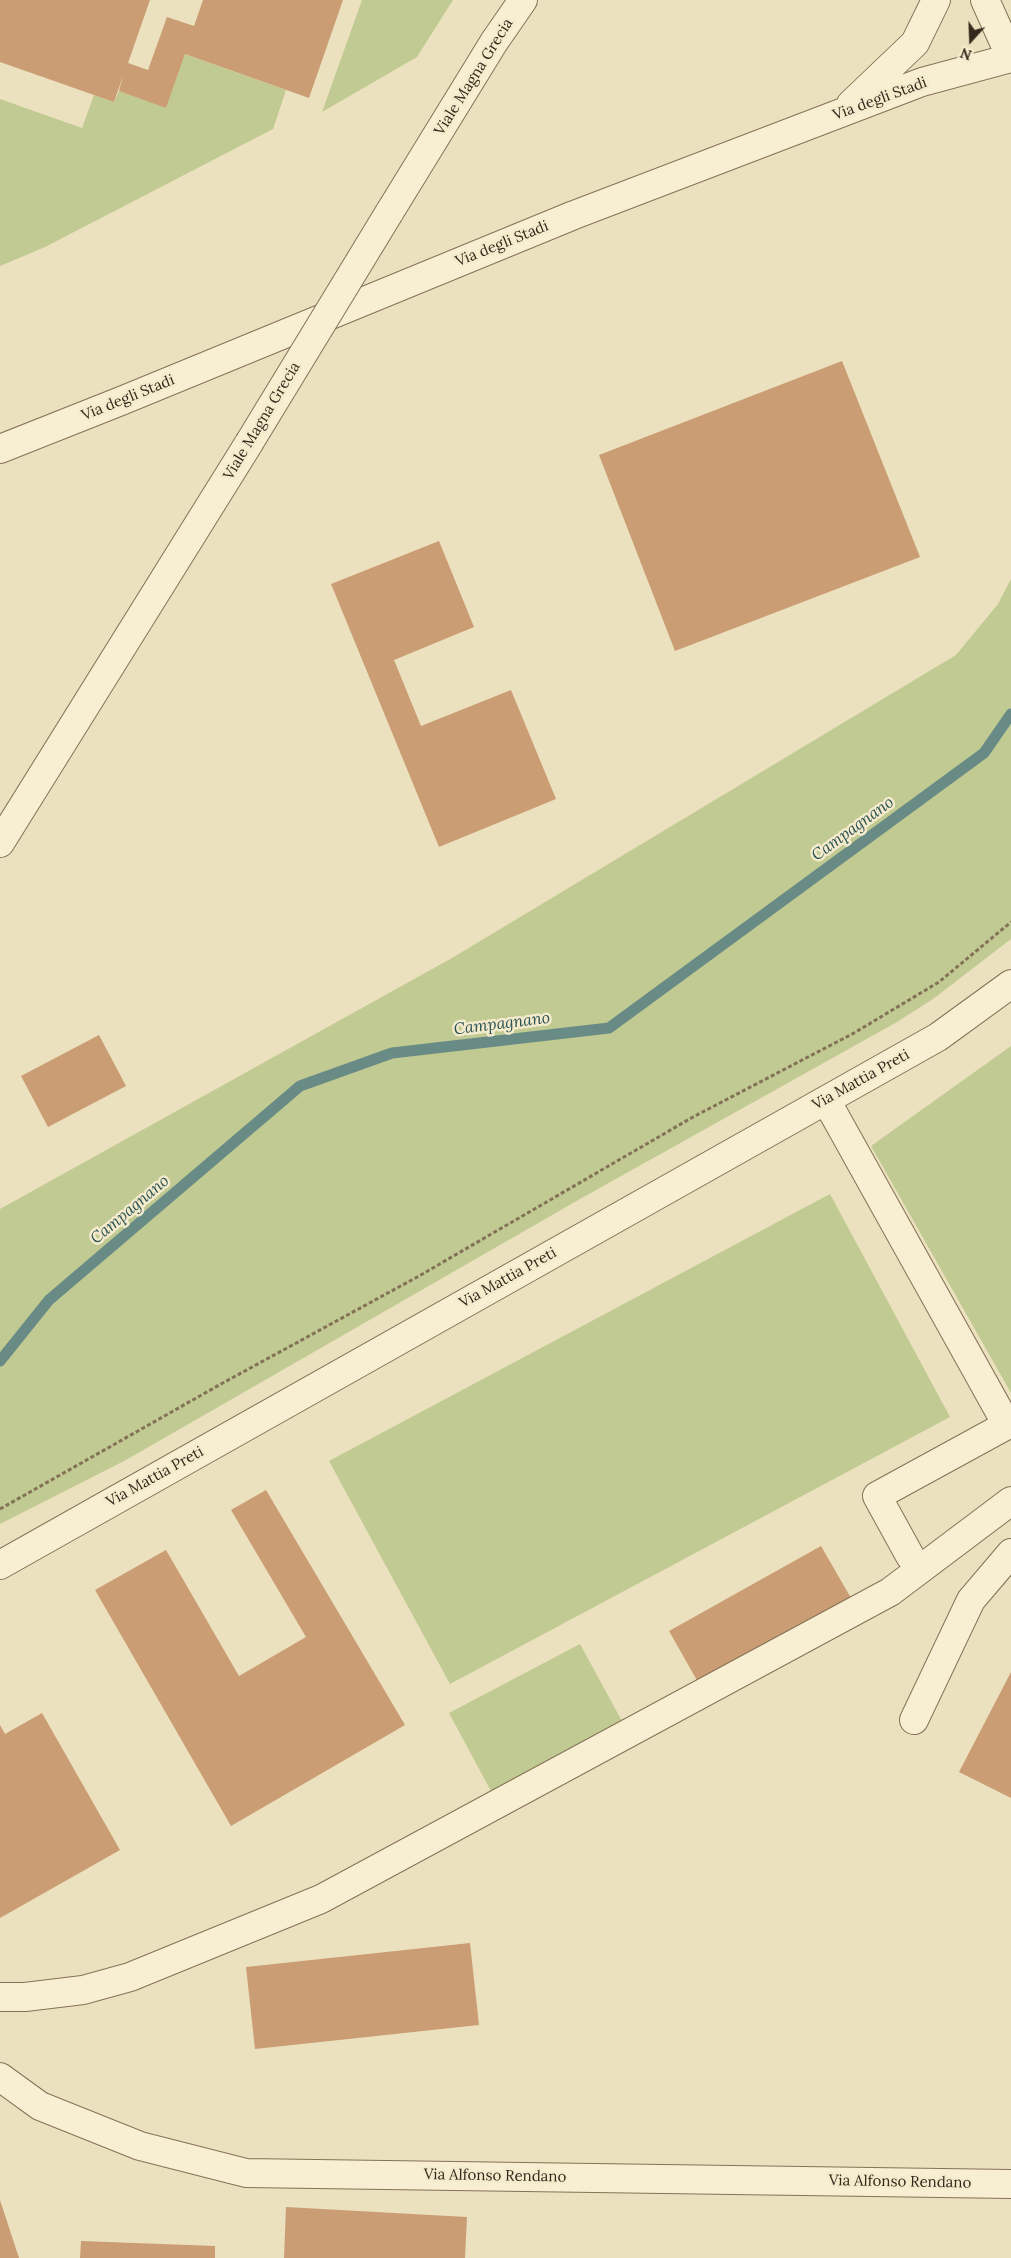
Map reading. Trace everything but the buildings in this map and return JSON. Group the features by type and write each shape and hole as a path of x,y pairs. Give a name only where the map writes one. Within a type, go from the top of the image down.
{"street":[{"name":"Viale Magna Grecia","path":"0,843 249,443 494,42 524,0"},
{"path":"842,113 915,43 936,0"},
{"path":"985,0 1011,58"},
{"name":"Via degli Stadi","path":"7,442 574,215 922,82 1011,58"},
{"name":"Via Mattia Preti","path":"0,1565 938,1037 1011,984"},
{"path":"826,1100 1006,1425 877,1496 910,1556"},
{"path":"0,1997 25,1997 83,1990 130,1976 321,1899 890,1592 1011,1501"},
{"path":"914,1720 971,1600 1011,1553"},
{"name":"Via Alfonso Rendano","path":"0,2077 40,2106 140,2146 246,2172 1011,2184"},
{"path":"0,2102 40,2106"}],"path":[{"path":"0,1509 221,1384 419,1276 693,1118 854,1032 939,982 1011,922"}],"green space":[{"path":"362,0 453,0 417,57 322,112"},
{"path":"185,54 286,90 273,129 45,247 0,266 0,99 82,128 94,95 114,102 119,91 166,107"},
{"path":"1011,579 1011,939 933,999 897,1022 580,1199 126,1460 0,1524 0,1209 452,958 956,655 998,604"},
{"path":"1011,1046 1011,1393 871,1146"},
{"path":"830,1194 950,1417 450,1684 329,1461"},
{"path":"580,1644 623,1723 492,1793 449,1713"}],"waterway":[{"name":"Campagnano","path":"0,1361 49,1300 300,1086 392,1053 609,1028 984,753 1011,714"}]}
